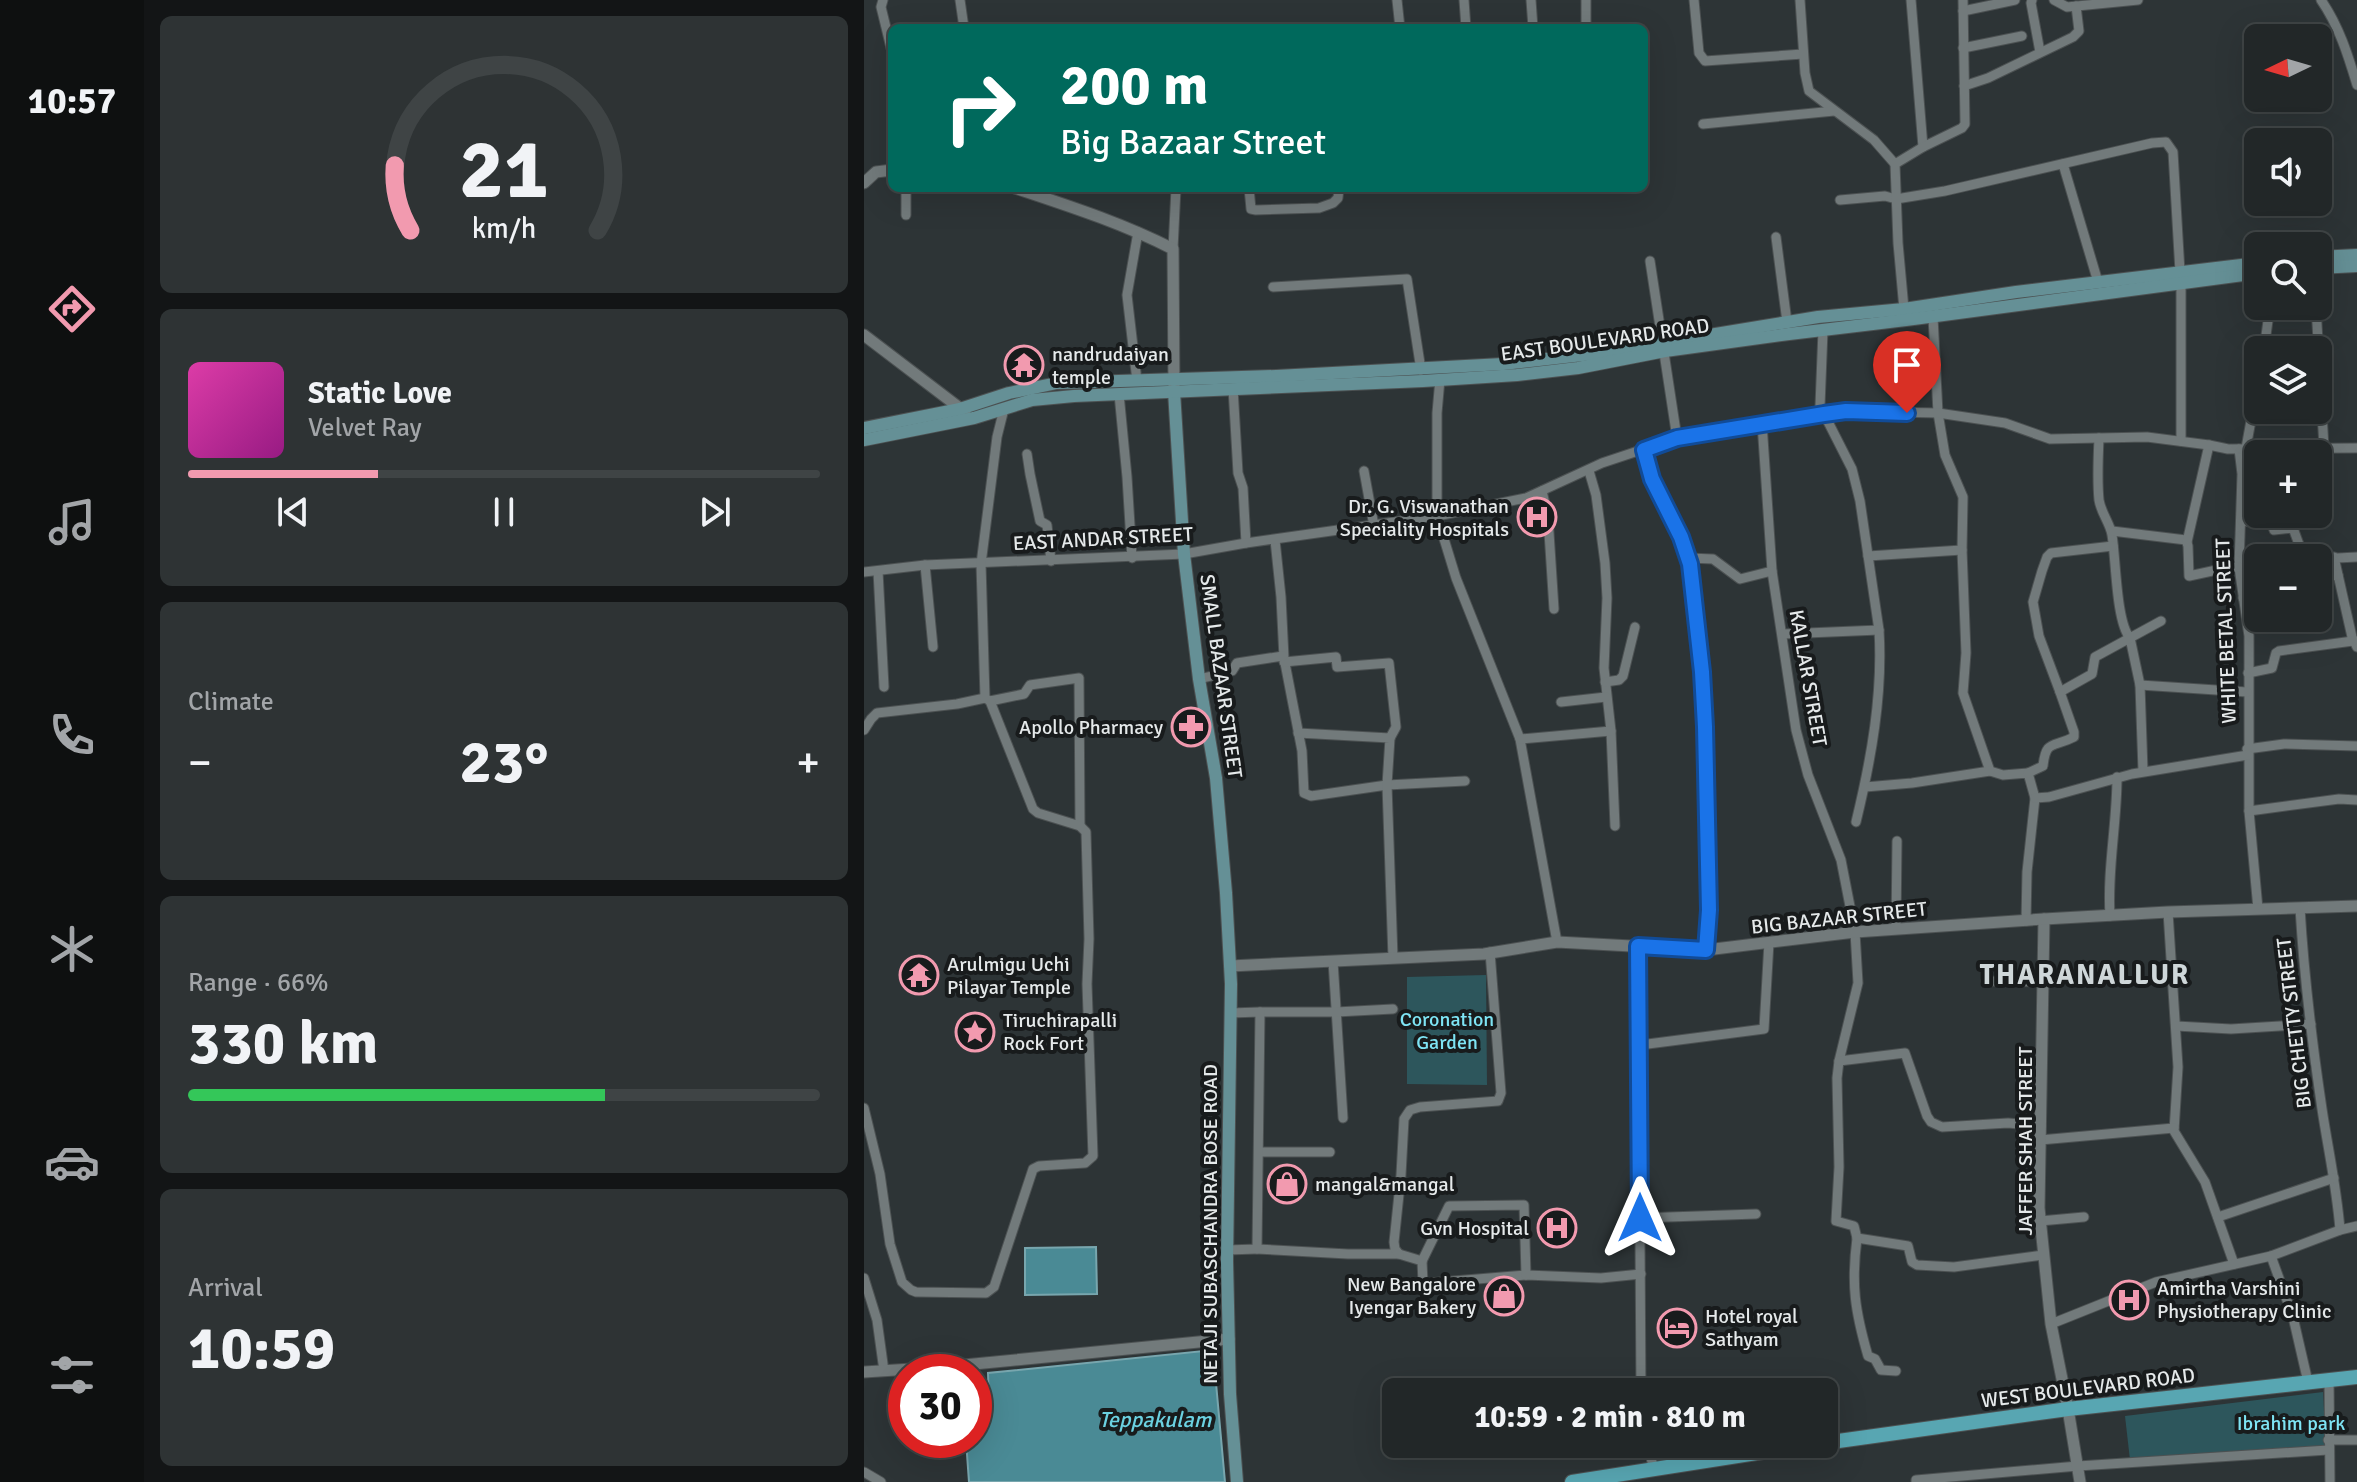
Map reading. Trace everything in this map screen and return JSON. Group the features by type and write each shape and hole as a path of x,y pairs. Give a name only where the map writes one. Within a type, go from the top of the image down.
{"main road":[{"path":"2332,256 2357,255"},
{"path":"864,428 960,409 1009,393 1057,383 1137,381 1174,385 1421,370 1600,353 1664,346 1787,322 2098,282 2180,277 2244,266"},
{"path":"2332,267 2357,266"},
{"name":"EAST BOULEVARD ROAD","path":"864,440 974,418 1032,400 1119,394 1174,385 1233,388 1517,375 1578,368 1664,346 1933,317 2180,277 2244,274"},
{"name":"SMALL BAZAAR STREET","path":"1174,385 1184,554 1199,679 1216,778 1230,966"},
{"name":"NETAJI SUBASCHANDRA BOSE ROAD","path":"1230,966 1227,1250 1230,1394 1237,1482"},
{"name":"WEST BOULEVARD ROAD","path":"1838,1441 2068,1409 2357,1377"},
{"path":"1572,1482 1655,1476 1744,1458"}],"street":[{"path":"883,0 881,7 888,36"},
{"path":"960,0 963,24"},
{"path":"1397,0 1400,24"},
{"path":"1464,0 1466,24"},
{"path":"1531,0 1533,24"},
{"path":"1586,0 1586,24"},
{"path":"1694,0 1699,53 1705,61 1803,54"},
{"path":"1800,0 1803,54 1807,83 1813,95 1874,140 1895,164 1904,309"},
{"path":"1911,0 1923,147"},
{"path":"1895,164 1965,124 1963,5 2015,0"},
{"path":"2032,0 2040,52"},
{"path":"2054,0 2067,7 2138,0"},
{"path":"2321,0 2345,44 2357,85"},
{"path":"1964,86 1988,78 2073,37 2079,31 2076,6"},
{"path":"1963,48 2022,36"},
{"path":"1799,114 1813,95"},
{"path":"1703,124 1834,111"},
{"path":"1840,200 1885,196 1896,199 1945,191 2166,142 2173,152 2180,277 2181,441"},
{"path":"2063,164 2098,282"},
{"path":"864,183 876,172 888,170"},
{"path":"906,192 906,215"},
{"path":"1026,192 1138,232 1173,249"},
{"path":"1174,385 1176,192"},
{"path":"1249,192 1251,209 1256,210 1328,206 1338,198 1339,192"},
{"path":"1137,381 1127,295 1138,232"},
{"path":"1776,237 1787,322"},
{"path":"1650,261 1677,438"},
{"path":"1273,287 1408,280 1421,370"},
{"path":"1933,317 1938,413 1945,460 1963,497 1966,653 1963,693 1990,771"},
{"path":"2317,320 2324,440"},
{"path":"1823,330 1820,406 1852,469 1879,630 1879,686 1871,753 1856,822"},
{"path":"864,335 974,418"},
{"path":"1440,379 1437,516 1456,578 1520,739 1557,942"},
{"path":"1233,388 1246,543"},
{"path":"1119,394 1132,558"},
{"path":"864,1108 880,1174 890,1244 902,1282 916,1292 990,1291 994,1287 1032,1170 1039,1166 1085,1163 1093,1156 1086,831 1033,809 988,699 981,564 997,437 1004,409"},
{"name":"EAST ANDAR STREET","path":"864,572 925,565 1184,554 1437,516 1526,498 1610,461 1677,438 1846,411 1938,413 2005,423 2050,439 2147,437 2228,449 2242,448"},
{"name":"KALLAR STREET","path":"1762,423 1772,571 1796,730 1808,775 1841,860 1855,932 1858,983 1839,1061 1839,1167 1835,1218 1840,1223 1854,1226 1857,1238"},
{"name":"WHITE BETAL STREET","path":"2248,424 2242,448 2239,567 2249,636 2249,811 2258,909"},
{"path":"2099,438 2097,470 2100,505 2112,531 2121,618 2130,638 2140,685 2143,771"},
{"path":"2209,445 2187,542 2189,576 2239,567"},
{"name":"EAST ANDAR STREET","path":"2332,448 2357,448"},
{"path":"1644,450 1652,479 1689,558 1705,727 1709,910 1706,950"},
{"path":"1027,454 1040,521 1047,525 1051,561"},
{"path":"1364,471 1374,526"},
{"path":"1589,471 1596,495 1605,563 1605,682 1611,731 1615,826"},
{"path":"1542,491 1548,517 1554,609"},
{"path":"2242,521 2272,524 2274,530 2293,528 2299,544"},
{"path":"2112,531 2182,538 2187,542"},
{"path":"1275,540 1284,659 1302,751 1303,790 1306,795 1387,785 1465,781"},
{"path":"1865,787 1990,771 2003,775 2028,773 2043,766 2044,752 2048,747 2074,737 2039,636 2033,602 2051,553 2113,546"},
{"path":"1868,556 1962,550"},
{"path":"2248,673 2272,668 2279,651 2355,644 2334,557 2357,557"},
{"path":"1689,558 1713,559 1740,579 1772,571"},
{"path":"925,565 933,647"},
{"path":"878,571 884,687"},
{"path":"2332,576 2338,575"},
{"path":"2060,692 2093,672 2094,658 2161,621"},
{"path":"1605,682 1619,680 1623,676 1635,627"},
{"path":"1783,634 1879,630"},
{"path":"1199,679 1232,671 1237,663 1284,659 1336,657 1337,667 1389,663 1396,727 1390,738 1387,785 1393,958"},
{"path":"864,730 877,713 1024,694 1030,685 1079,678 1080,826"},
{"path":"2140,685 2247,692"},
{"path":"1561,702 1606,697"},
{"path":"1520,739 1611,731"},
{"path":"1298,733 1390,738"},
{"path":"2035,798 2049,797 2143,771 2284,744 2357,746"},
{"path":"2026,921 2027,872 2035,798 2028,773"},
{"path":"2110,916 2117,777"},
{"path":"2249,811 2357,800"},
{"path":"1896,929 1897,841"},
{"name":"BIG BAZAAR STREET","path":"1230,966 1490,952 1557,942 1706,950 1896,929 2168,912 2357,906"},
{"name":"BIG CHETTY STREET","path":"2300,908 2311,1024 2340,1230"},
{"path":"2168,912 2178,1085 2174,1128 2205,1182 2234,1264"},
{"name":"JAFFER SHAH STREET","path":"2044,919 2040,1221 2051,1324 2080,1482"},
{"path":"1640,1045 1764,1029 1769,942"},
{"path":"1638,946 1641,1378"},
{"path":"1399,1254 1394,1242 1404,1119 1410,1110 1420,1107 1498,1101 1501,1093 1490,952"},
{"path":"1333,961 1343,1118"},
{"path":"1986,981 2044,982"},
{"path":"1230,1013 1393,1009"},
{"path":"1257,1249 1260,1012"},
{"path":"2176,1026 2231,1029 2311,1024"},
{"path":"1839,1061 1905,1053 1927,1116 1931,1122 1942,1127 2008,1123 2041,1126"},
{"path":"2040,1140 2174,1128"},
{"path":"1259,1152 1330,1152"},
{"path":"2218,1217 2334,1178"},
{"path":"1526,1275 1524,1205 1449,1206 1422,1261 1423,1283 1526,1275 1601,1278 1641,1274"},
{"path":"1640,1218 1756,1214"},
{"path":"2040,1221 2084,1217"},
{"path":"2051,1324 2156,1282 2271,1256 2357,1226"},
{"path":"1896,1371 1881,1370 1875,1359 1868,1356 1855,1308 1857,1238 1908,1246 1912,1262 1917,1265 1954,1267 2043,1255"},
{"path":"1227,1250 1399,1254 1422,1261"},
{"path":"2271,1256 2293,1317 2308,1382"},
{"path":"864,1278 877,1320 884,1371"},
{"path":"864,1372 1229,1339"},
{"path":"2329,1380 2330,1482"},
{"path":"1916,1482 2357,1440"},
{"path":"864,1472 881,1482"}],"green space":[{"name":"Coronation Garden","path":"1486,975 1487,1085 1407,1084 1407,977"},
{"name":"Ibrahim park","path":"2323,1392 2326,1448 2130,1460 2125,1416"}],"water":[{"path":"1096,1247 1097,1294 1025,1295 1025,1248"},
{"name":"Teppakulam","path":"1213,1350 1225,1482 969,1482 967,1458 992,1458 992,1373"}],"place":[{"name":"nandrudaiyan temple","path":"1024,365"},
{"name":"Dr. G. Viswanathan Speciality Hospitals","path":"1537,517"},
{"name":"Apollo Pharmacy","path":"1191,727"},
{"name":"Arulmigu Uchi Pilayar Temple","path":"919,975"},
{"name":"Tiruchirapalli Rock Fort","path":"975,1032"},
{"name":"mangal&mangal","path":"1287,1184"},
{"name":"Gvn Hospital","path":"1557,1228"},
{"name":"New Bangalore Iyengar Bakery","path":"1504,1296"},
{"name":"Amirtha Varshini Physiotherapy Clinic","path":"2129,1300"},
{"name":"Hotel royal Sathyam","path":"1677,1328"}],"district":[{"name":"THARANALLUR","path":"2085,975"}],"route":[{"path":"1640,1218 1638,946 1706,950 1709,910 1702,672 1690,564 1681,537 1652,479 1644,450 1677,438 1824,414 1846,411 1907,413"}]}
